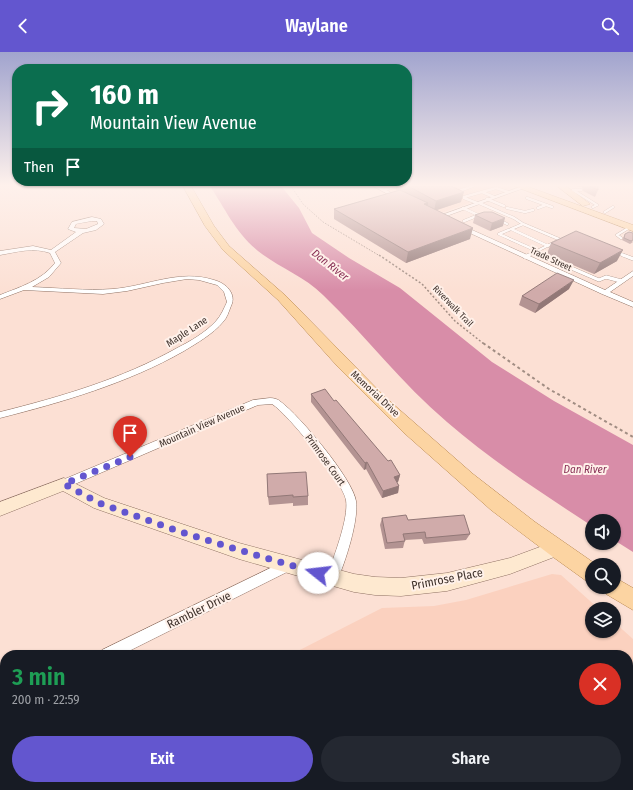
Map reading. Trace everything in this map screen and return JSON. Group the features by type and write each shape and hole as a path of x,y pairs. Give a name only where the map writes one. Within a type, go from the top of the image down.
{"main road":[{"name":"Memorial Drive","path":"206,220 225,247 282,298 353,374 456,469 506,511 556,549 585,568"},
{"path":"616,220 632,226"},
{"path":"621,220 632,226"},
{"path":"621,592 633,600"}],"street":[{"path":"73,230 70,227 78,221 82,220"},
{"path":"45,249 73,230 82,231 96,228 101,222 96,220"},
{"name":"Trade Street","path":"453,224 604,294 633,305"},
{"path":"52,252 82,231"},
{"path":"0,254 28,248 45,249 52,252 58,263 55,268 39,280 0,297"},
{"path":"604,294 633,273"},
{"name":"Maple Lane","path":"0,415 52,402 174,354 215,327 225,315 230,301 228,292 224,287 212,281 195,277 176,277 115,291 21,288"},
{"name":"Mountain View Avenue","path":"0,509 64,484 256,402 270,401 276,403 290,416"},
{"name":"Primrose Court","path":"290,416 318,450 349,493 350,513 333,577"},
{"name":"Primrose Place","path":"64,484 99,503 231,548 333,577 375,586 422,586 510,566 556,549"},
{"name":"Rambler Drive","path":"117,650 290,565"}],"lane":[{"path":"500,220 508,224"},
{"path":"518,220 561,240"},
{"path":"523,224 499,234 537,251 541,255 599,280 606,277 621,281"},
{"path":"618,234 632,226"},
{"path":"511,229 548,246"},
{"path":"618,234 625,236"},
{"path":"618,234 617,235 621,238"},
{"path":"525,257 566,239"},
{"path":"614,252 633,259"}],"path":[{"name":"Riverwalk Trail","path":"321,220 379,255 422,284 455,321 486,347 549,390 633,437"}],"shaded area":[{"path":"552,574 561,575 591,602 585,602 585,638 621,638 621,628 633,639 633,650 300,650 382,608 434,606 466,600"}],"water":[{"name":"Dan River","path":"231,220 305,220 312,233 349,258 400,288 492,362 554,401 633,445 633,552 621,544 621,514 585,514 585,521 500,464 447,422 415,392 316,288 266,257 243,236"}],"building":[{"path":"354,220 458,220 473,228 408,252"},
{"path":"487,220 499,220 492,223"},
{"path":"576,231 623,250 600,263 551,243"},
{"path":"629,232 633,233 633,240 631,241 624,238 625,234"},
{"path":"557,273 574,280 539,304 522,296"},
{"path":"325,389 388,461 391,460 400,475 394,477 399,486 383,491 367,462 365,463 311,394"},
{"path":"306,472 308,496 293,497 293,495 268,497 267,474"},
{"path":"406,515 408,520 464,515 470,534 426,538 425,532 403,534 405,541 387,543 382,518"}],"route":[{"path":"130,457 64,484 99,503 181,532 318,573"}]}
